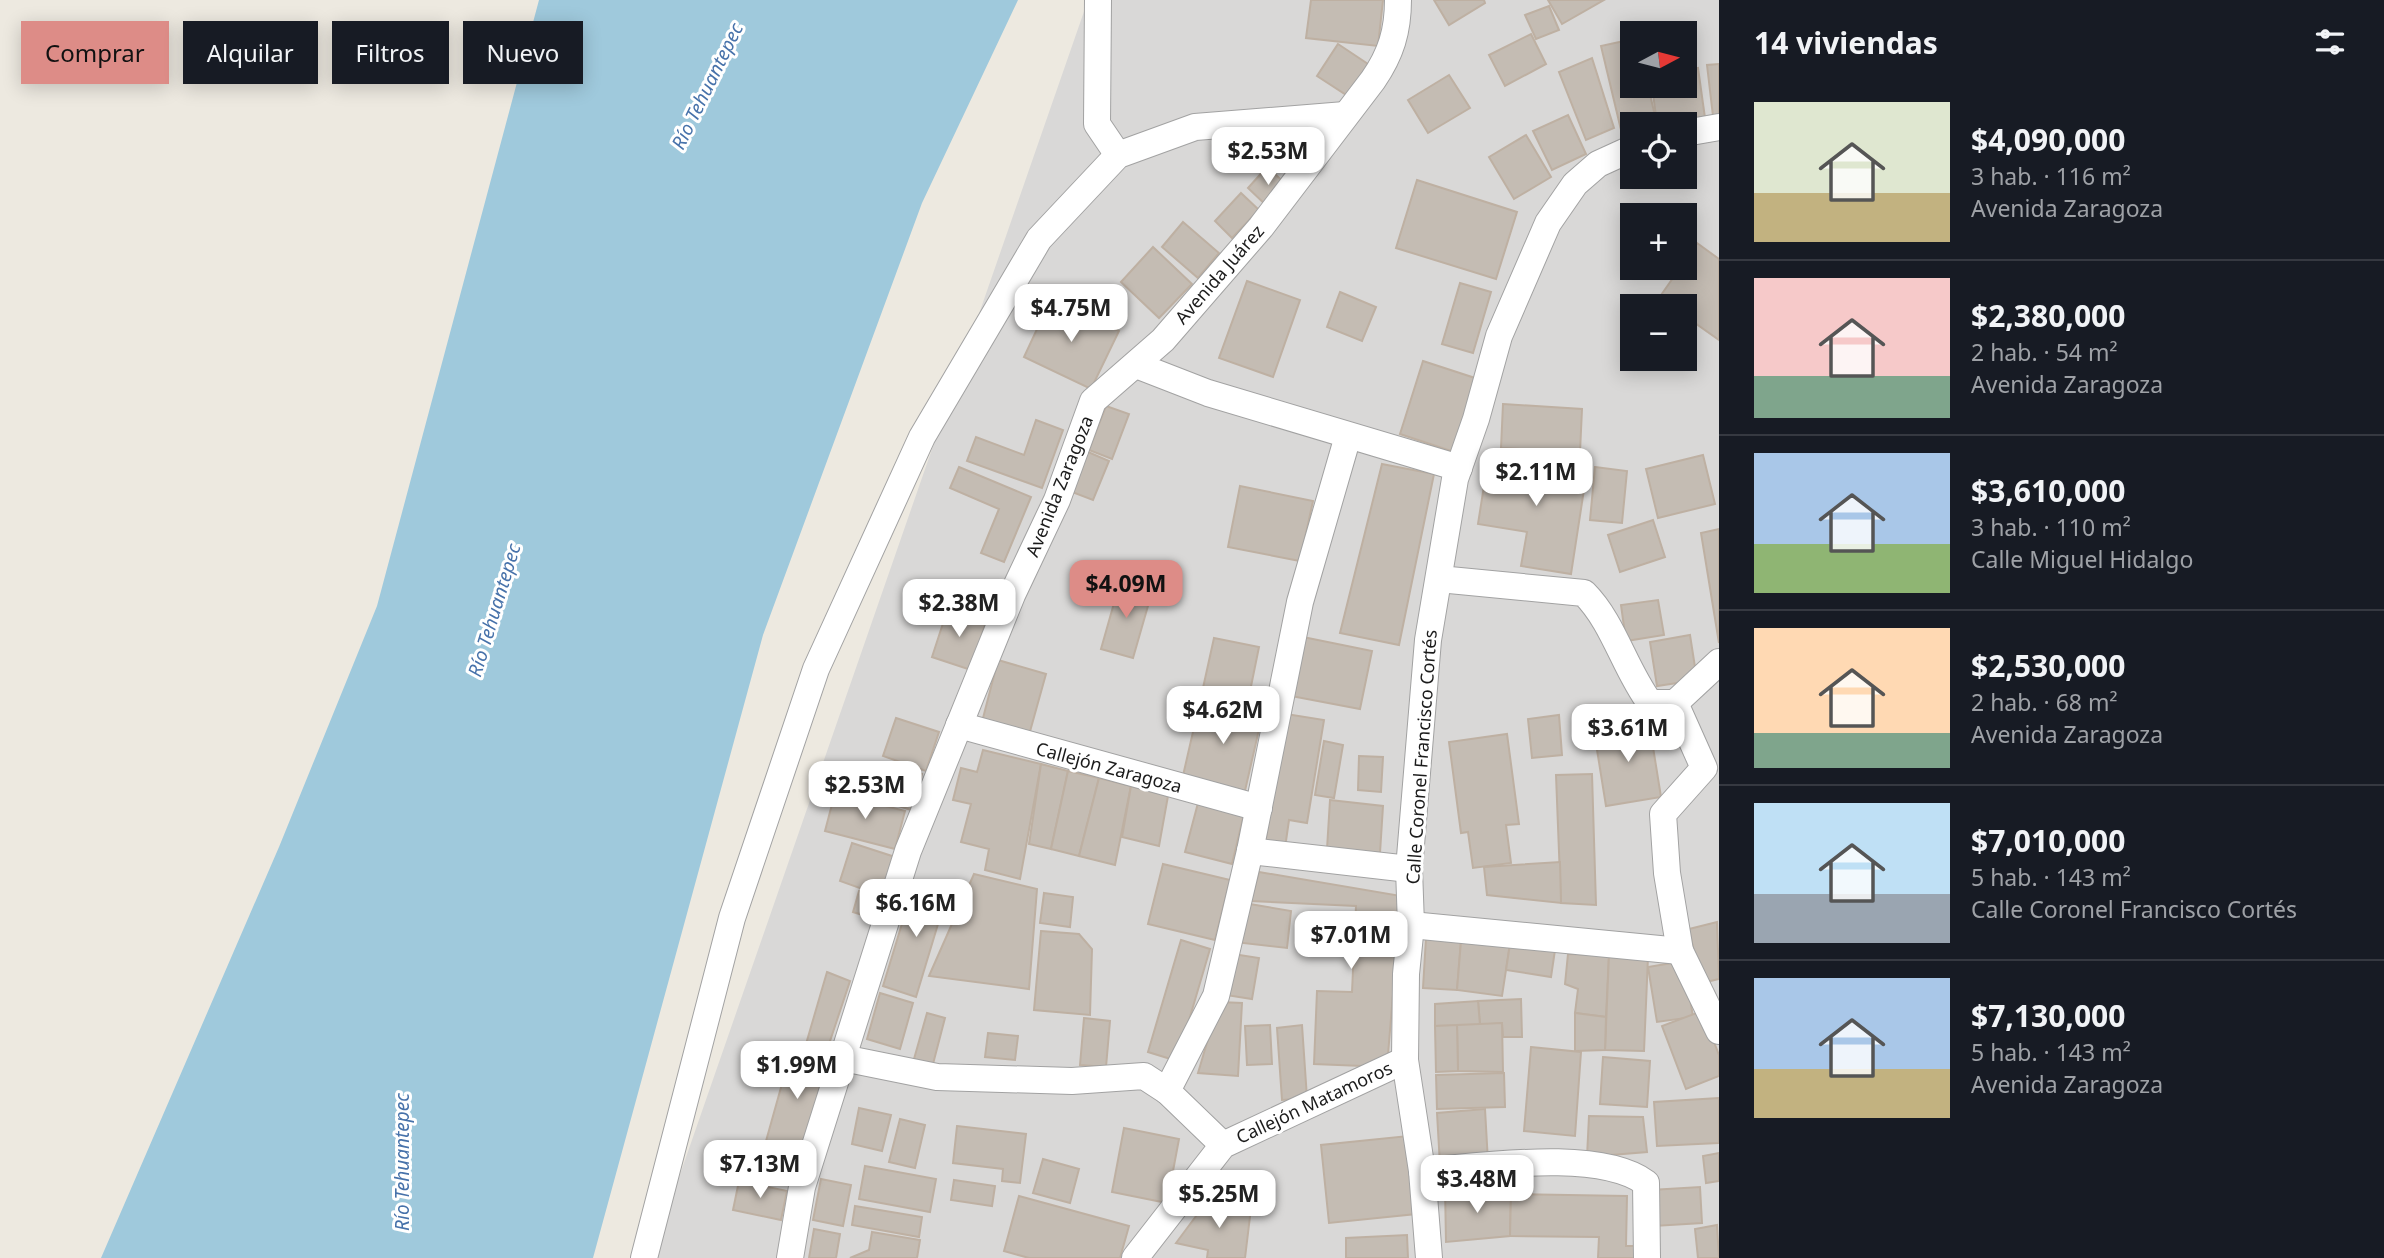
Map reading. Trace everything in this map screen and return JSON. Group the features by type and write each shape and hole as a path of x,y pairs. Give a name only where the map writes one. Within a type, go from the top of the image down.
{"street":[{"path":"1098,0 1097,124 1118,155"},
{"name":"Avenida Juárez","path":"1136,365 1163,340 1261,227 1388,59 1397,27 1398,0"},
{"path":"643,1258 732,918 816,669 929,426 1039,239 1118,155 1195,127 1345,115"},
{"path":"1697,131 1719,127"},
{"path":"1136,365 1208,393 1459,468 1499,336 1548,223 1575,184 1598,164 1620,154"},
{"name":"Avenida Zaragoza","path":"790,1258 802,1187 908,851 1012,594 1057,500 1093,401 1136,365"},
{"path":"1167,1091 1216,996 1250,851 1300,602 1348,436"},
{"name":"Calle Coronel Francisco Cortés","path":"1429,1258 1422,1171 1405,1060 1406,974 1411,925 1409,869 1428,640 1459,468"},
{"path":"1439,579 1584,593 1599,608 1637,685 1650,702 1675,703 1719,662"},
{"path":"1675,703 1712,767 1663,814 1667,873 1680,951 1719,1031"},
{"name":"Callejón Zaragoza","path":"959,725 1259,808"},
{"path":"1250,851 1409,869"},
{"path":"1411,925 1680,951"},
{"path":"843,1058 937,1077 1072,1081 1143,1076 1167,1091 1223,1145 1135,1258"},
{"name":"Callejón Matamoros","path":"1223,1145 1405,1060"},
{"path":"1422,1171 1583,1162 1629,1174 1646,1183 1647,1258"}],"shaded area":[{"path":"1088,0 1719,0 1719,1258 651,1258"}],"water":[{"name":"Río Tehuantepec","path":"539,0 1018,0 922,203 763,635 593,1258 101,1258 279,847 377,606 517,84 583,84 583,21 533,21"}],"building":[{"path":"1311,0 1383,0 1378,46 1306,38"},
{"path":"1434,0 1484,0 1485,3 1449,25"},
{"path":"1548,0 1604,0 1562,24"},
{"path":"1549,6 1559,30 1536,39 1525,15"},
{"path":"1531,34 1546,64 1505,86 1489,55"},
{"path":"1620,42 1620,98 1651,98 1654,112 1620,112 1620,126 1601,46"},
{"path":"1338,44 1371,66 1351,98 1317,76"},
{"path":"1592,58 1614,128 1586,140 1559,72"},
{"path":"1719,64 1719,116 1713,116 1707,65"},
{"path":"1698,68 1705,118 1697,119 1697,112 1655,112 1654,98 1698,98"},
{"path":"1449,75 1470,108 1428,133 1408,100"},
{"path":"1568,115 1586,154 1552,170 1533,131"},
{"path":"1526,135 1551,177 1514,199 1489,157"},
{"path":"1267,167 1287,185 1268,207 1248,188"},
{"path":"1417,180 1517,212 1496,279 1396,248"},
{"path":"1241,193 1259,210 1232,238 1215,221"},
{"path":"1183,222 1219,253 1198,278 1162,247"},
{"path":"1697,243 1719,259 1719,340 1697,324 1697,294 1662,294 1672,280 1697,280"},
{"path":"1153,247 1192,284 1159,318 1121,282"},
{"path":"1247,281 1300,300 1273,377 1219,358"},
{"path":"1460,283 1491,292 1473,353 1442,344"},
{"path":"1340,292 1376,307 1362,341 1327,327"},
{"path":"1051,299 1119,331 1091,389 1024,357"},
{"path":"1423,361 1478,379 1454,452 1400,434"},
{"path":"1503,404 1582,409 1580,452 1501,448"},
{"path":"1106,406 1129,414 1112,459 1089,450"},
{"path":"1036,420 1063,430 1042,488 967,461 976,437 1024,455"},
{"path":"1088,452 1109,461 1093,500 1072,492"},
{"path":"1489,454 1587,470 1571,574 1521,566 1527,532 1478,524"},
{"path":"1703,455 1715,504 1658,518 1646,469"},
{"path":"1382,464 1434,474 1399,645 1340,633"},
{"path":"959,467 1031,497 1004,562 981,553 999,509 950,488"},
{"path":"1595,467 1627,471 1622,523 1590,520"},
{"path":"1240,486 1313,501 1300,561 1228,547"},
{"path":"1653,520 1665,557 1620,572 1608,535"},
{"path":"1719,529 1719,643 1701,533"},
{"path":"1120,582 1152,592 1133,658 1101,649"},
{"path":"1658,600 1664,635 1626,641 1621,605"},
{"path":"948,608 986,621 971,670 932,657"},
{"path":"1690,635 1697,680 1657,686 1650,642"},
{"path":"1303,637 1372,651 1360,709 1291,696"},
{"path":"1214,638 1259,647 1247,706 1201,697"},
{"path":"998,660 1046,674 1029,735 982,722"},
{"path":"1201,697 1263,712 1244,795 1182,780"},
{"path":"1286,714 1324,720 1307,823 1289,820 1285,848 1265,844"},
{"path":"1559,715 1562,755 1532,758 1528,719"},
{"path":"896,718 939,732 926,771 883,756"},
{"path":"1649,722 1661,797 1606,806 1594,731"},
{"path":"1507,734 1519,824 1506,825 1511,863 1473,868 1468,832 1461,833 1449,742"},
{"path":"1324,741 1343,745 1334,798 1315,795"},
{"path":"983,750 1041,764 1020,879 985,870 989,849 961,842 971,804 953,800 961,768 977,772"},
{"path":"1359,756 1383,757 1381,792 1358,790"},
{"path":"1041,764 1068,771 1051,849 1029,844"},
{"path":"894,765 922,774 911,810 883,801"},
{"path":"1068,771 1099,778 1079,856 1051,849"},
{"path":"1592,774 1596,905 1561,903 1556,775"},
{"path":"1099,778 1131,786 1115,865 1079,856"},
{"path":"1131,786 1168,796 1159,846 1122,837"},
{"path":"835,793 905,811 895,849 825,831"},
{"path":"1330,800 1383,806 1380,853 1327,849"},
{"path":"1198,803 1244,814 1232,864 1185,852"},
{"path":"852,843 895,857 882,896 840,881"},
{"path":"1560,862 1561,903 1487,895 1484,867"},
{"path":"1163,864 1230,880 1215,940 1148,924"},
{"path":"1259,872 1401,896 1387,1067 1314,1064 1317,991 1352,992 1356,906 1251,901"},
{"path":"974,874 1037,889 1029,989 929,976"},
{"path":"915,881 948,891 916,997 883,986"},
{"path":"859,891 878,898 872,918 853,912"},
{"path":"1044,893 1073,897 1070,927 1040,923"},
{"path":"1244,903 1291,911 1287,948 1234,942"},
{"path":"1717,922 1719,979 1706,982 1696,961 1689,929"},
{"path":"1041,931 1079,934 1092,949 1090,1015 1034,1010"},
{"path":"1426,938 1461,941 1457,990 1423,988"},
{"path":"1181,940 1210,949 1177,1061 1148,1052"},
{"path":"1461,941 1510,944 1502,996 1457,990"},
{"path":"1510,944 1555,950 1551,977 1506,970"},
{"path":"1233,954 1259,958 1252,999 1226,995"},
{"path":"1568,954 1609,955 1606,1017 1575,1013 1578,989 1565,984"},
{"path":"1609,955 1648,957 1644,1051 1605,1050"},
{"path":"1684,961 1693,1017 1657,1022 1648,967"},
{"path":"827,972 850,981 827,1050 806,1044"},
{"path":"880,993 913,1003 900,1049 867,1039"},
{"path":"1521,999 1522,1037 1503,1037 1502,1023 1480,1025 1478,1001"},
{"path":"1478,1001 1480,1025 1435,1026 1435,1004"},
{"path":"1219,1002 1242,1003 1238,1076 1198,1073"},
{"path":"1702,1011 1719,1055 1719,1076 1686,1089 1662,1026"},
{"path":"927,1013 945,1018 933,1064 914,1059"},
{"path":"1575,1013 1606,1017 1605,1050 1575,1051"},
{"path":"1084,1018 1110,1021 1106,1067 1080,1065"},
{"path":"1502,1023 1503,1072 1458,1071 1457,1025"},
{"path":"1270,1025 1272,1064 1247,1065 1245,1026"},
{"path":"1302,1025 1307,1098 1282,1100 1277,1028"},
{"path":"1457,1025 1458,1071 1436,1072 1435,1026"},
{"path":"988,1033 1018,1036 1015,1060 985,1057"},
{"path":"1531,1047 1581,1052 1575,1136 1524,1131"},
{"path":"797,1050 828,1058 802,1152 766,1141 787,1066 792,1068"},
{"path":"1603,1057 1650,1061 1647,1107 1600,1104"},
{"path":"1504,1073 1505,1107 1437,1109 1436,1075"},
{"path":"1719,1098 1719,1143 1657,1146 1654,1102"},
{"path":"859,1108 891,1115 882,1151 852,1144"},
{"path":"1485,1109 1488,1162 1440,1165 1437,1113"},
{"path":"1589,1116 1643,1117 1647,1152 1587,1157"},
{"path":"900,1119 925,1125 915,1168 889,1162"},
{"path":"957,1126 1026,1134 1020,1183 1002,1181 1003,1169 953,1163"},
{"path":"1124,1128 1179,1139 1167,1203 1112,1192"},
{"path":"1408,1136 1416,1214 1329,1223 1321,1145"},
{"path":"1719,1153 1719,1181 1706,1183 1703,1156"},
{"path":"1043,1159 1079,1169 1070,1203 1033,1193"},
{"path":"865,1166 936,1179 930,1212 859,1199"},
{"path":"821,1179 851,1185 843,1226 813,1220"},
{"path":"954,1180 995,1186 992,1206 951,1200"},
{"path":"739,1181 787,1191 781,1220 733,1210"},
{"path":"1445,1187 1511,1194 1510,1236 1446,1242"},
{"path":"1700,1187 1702,1223 1654,1226 1651,1190"},
{"path":"1511,1194 1627,1196 1626,1246 1645,1246 1645,1258 1598,1258 1599,1237 1510,1236"},
{"path":"1019,1196 1129,1226 1120,1258 1029,1258 1004,1251"},
{"path":"1208,1200 1251,1208 1245,1258 1207,1258 1208,1250 1176,1243"},
{"path":"855,1206 922,1217 919,1237 852,1225"},
{"path":"1717,1225 1719,1258 1698,1258 1695,1229"},
{"path":"814,1229 840,1234 836,1258 809,1258"},
{"path":"872,1232 920,1240 917,1258 850,1258 869,1250"},
{"path":"1407,1235 1408,1258 1346,1258 1346,1238"}]}
